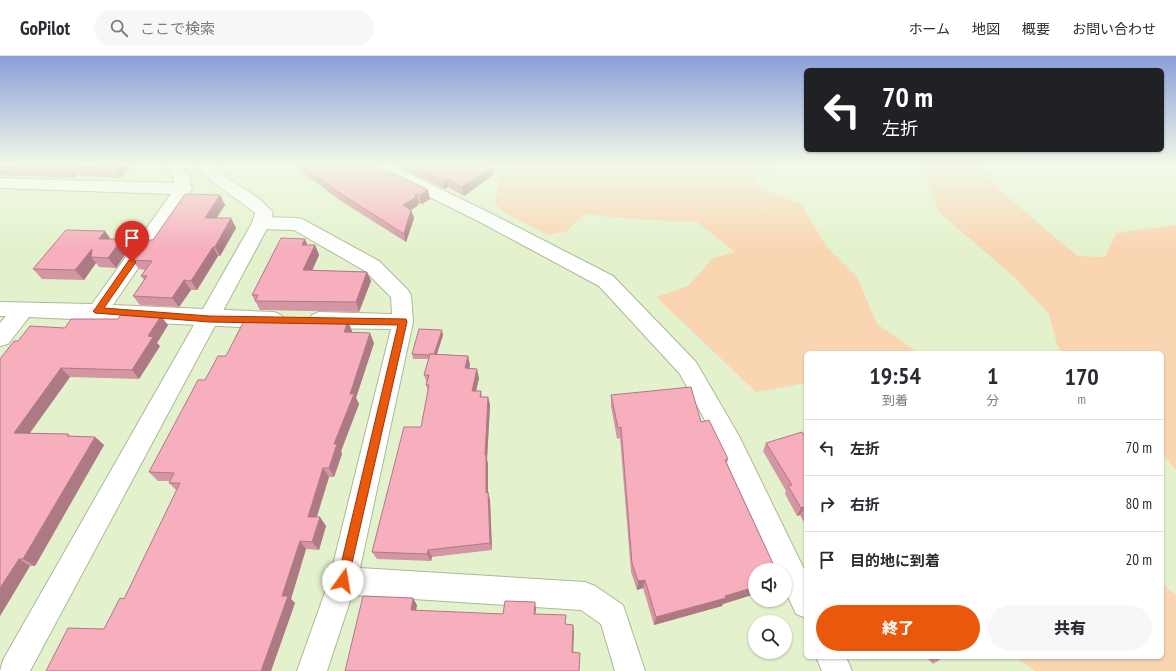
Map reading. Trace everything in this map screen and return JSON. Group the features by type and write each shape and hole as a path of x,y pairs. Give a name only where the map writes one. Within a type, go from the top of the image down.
{"street":[{"path":"98,311 179,193"},
{"path":"14,671 261,223 264,212 238,193"},
{"path":"435,193 606,281 688,368 730,443 804,600"},
{"path":"261,223 298,224 372,266 401,295 403,322 343,581 312,671"},
{"path":"0,309 98,311 209,319 403,322"},
{"path":"0,338 24,309"},
{"path":"343,581 585,596 613,615 630,671"},
{"path":"832,659 838,671"}],"shaded area":[{"path":"497,193 772,193 801,204 826,246 857,277 877,324 916,351 804,351 804,383 756,392 656,297 688,286 713,258 735,252 697,222 634,219 584,214 567,231 548,235 504,212 495,204"},
{"path":"931,193 1003,193 1077,256 1105,257 1116,233 1176,225 1176,470 1164,456 1164,351 1061,351 1058,348 1049,314 1013,276 940,213"},
{"path":"1164,585 1176,595 1176,671 1035,671 1018,659 1164,659"}],"building":[{"path":"339,193 424,193 420,195 416,194 415,198 403,205 411,210 404,234"},
{"path":"185,194 220,195 205,218 231,218 215,247 213,247 191,281 184,280 172,298 133,296 147,276 141,276 152,261 132,260 147,240 153,240"},
{"path":"66,230 105,231 99,239 122,239 108,258 91,257 92,249 75,270 33,269"},
{"path":"281,238 305,239 302,245 315,245 303,270 367,272 356,302 255,301 258,295 252,295"},
{"path":"122,313 161,316 148,336 153,337 132,370 61,368 14,433 68,434 67,436 95,437 23,559 19,559 0,588 0,359 14,341 18,341 30,326 65,328 71,319 118,319"},
{"path":"245,319 348,321 344,332 370,333 350,394 354,394 334,444 337,444 329,468 323,468 308,517 320,517 312,542 300,541 282,596 288,596 261,671 46,671 68,628 104,629 120,598 124,599 180,483 169,483 174,473 149,472 198,380 205,380 218,356 226,356"},
{"path":"419,329 442,330 434,354 412,354"},
{"path":"430,354 468,356 465,368 477,369 472,391 481,391 480,397 488,397 485,455 490,543 428,550 427,554 372,552 404,427 421,427 429,385 426,385 429,375 424,375"},
{"path":"691,387 701,422 709,420 728,459 725,460 773,563 748,563 748,589 725,596 726,598 656,617 645,580 638,581 632,563 621,427 618,428 611,395"},
{"path":"802,432 804,436 804,507 801,508 788,486 792,485 766,443"},
{"path":"363,596 413,598 411,610 503,614 505,601 535,602 534,614 566,615 565,624 573,625 572,652 580,653 579,671 345,671"}],"route":[{"path":"132,262 98,311 209,319 403,322 343,581"}]}
